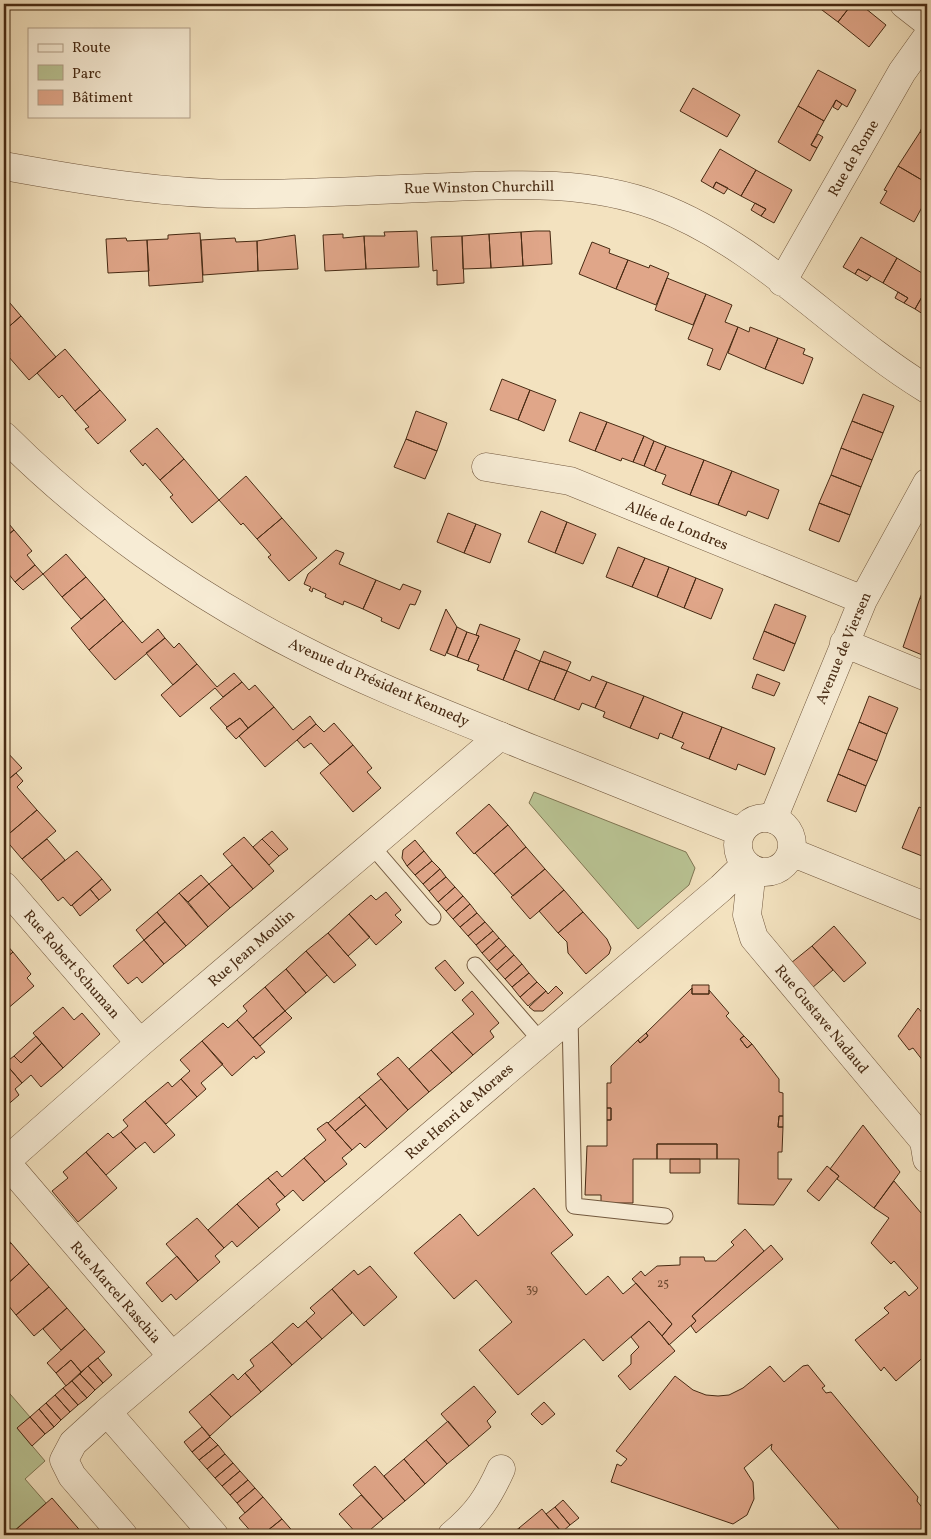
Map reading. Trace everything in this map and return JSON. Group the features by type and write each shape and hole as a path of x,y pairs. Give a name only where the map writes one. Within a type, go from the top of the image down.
{"street":[{"path":"904,4 927,22"},
{"name":"Rue de Rome","path":"782,282 902,72 927,36"},
{"name":"Rue Winston Churchill","path":"4,166 113,185 202,194 269,194 532,184 594,190 632,198 673,212 708,230 927,389"},
{"name":"Avenue du Président Kennedy","path":"4,436 87,509 169,571 290,644 333,665 500,736 741,832"},
{"name":"Allée de Londres","path":"486,467 570,481 862,600"},
{"name":"Avenue de Viersen","path":"774,819 862,600 927,483"},
{"path":"844,643 927,677"},
{"name":"Rue Jean Moulin","path":"5,1162 140,1043 500,736"},
{"path":"761,818 774,819 787,830 792,843 791,852 785,863 774,870 761,872 749,867 738,849 741,832 753,820 761,818"},
{"path":"791,852 927,907"},
{"name":"Rue Henri de Moraes","path":"172,1356 720,888 749,867"},
{"name":"Rue Gustave Nadaud","path":"749,867 748,915 754,938 924,1140 927,1159"},
{"name":"Rue Robert Schuman","path":"4,886 140,1043"},
{"name":"Rue Marcel Raschia","path":"5,1162 172,1356 73,1443 64,1460 72,1476 123,1535"},
{"path":"107,1412 214,1535"},
{"path":"452,1535 481,1508 489,1496 501,1469"}],"lane":[{"path":"371,845 433,917"},
{"path":"475,965 541,1041"},
{"path":"570,1016 574,1206 666,1216"}],"green space":[{"path":"534,792 686,852 695,868 689,885 638,929 529,803"},
{"path":"4,1387 30,1417 17,1428 45,1461 25,1479 46,1503 9,1535 4,1535"}],"building":[{"path":"814,4 852,4 838,22"},
{"path":"852,4 860,4 886,25 869,47 838,22"},
{"path":"818,70 856,90 847,107 836,100 824,121 798,106"},
{"path":"693,88 740,115 727,137 680,111"},
{"path":"836,100 842,104 838,110 833,107"},
{"path":"798,106 824,121 811,145 817,148 810,161 778,142"},
{"path":"927,115 927,136 920,132"},
{"path":"920,132 927,136 927,170 922,180 898,166"},
{"path":"818,134 823,137 817,148 811,145"},
{"path":"720,149 756,170 741,196 716,182 713,188 701,181"},
{"path":"898,166 927,183 927,198 914,222 880,203 887,191 884,190"},
{"path":"756,170 792,190 774,223 761,216 766,209 741,196"},
{"path":"716,182 728,188 724,194 713,188"},
{"path":"755,203 766,209 761,216 751,210"},
{"path":"417,231 419,267 366,269 364,236 385,236 384,232"},
{"path":"550,231 552,264 523,266 521,232"},
{"path":"521,232 523,266 491,268 489,234"},
{"path":"200,233 203,282 149,286 147,240 168,239 168,235"},
{"path":"343,234 343,238 364,236 366,269 325,271 323,235"},
{"path":"489,234 491,268 463,269 462,236"},
{"path":"295,235 298,269 258,271 257,241"},
{"path":"462,236 464,283 437,285 437,270 433,271 431,237"},
{"path":"861,237 897,258 883,283 858,269 855,274 843,267"},
{"path":"126,238 127,241 147,240 149,271 108,273 106,239"},
{"path":"235,238 236,242 257,241 258,271 203,275 201,240"},
{"path":"592,242 610,249 609,253 628,260 616,289 579,274"},
{"path":"897,258 927,276 927,288 915,309 904,303 908,298 883,283"},
{"path":"628,260 649,268 650,265 669,273 656,305 616,289"},
{"path":"858,269 871,276 867,281 855,274"},
{"path":"667,278 706,294 693,325 655,310"},
{"path":"927,288 927,313 926,316 915,309"},
{"path":"898,292 908,298 904,303 895,298"},
{"path":"706,294 732,305 725,322 738,327 720,370 707,365 713,349 688,339"},
{"path":"4,296 21,316 4,331"},
{"path":"21,316 56,357 29,380 8,356 10,353 4,346 4,331"},
{"path":"738,327 749,332 750,327 778,338 765,369 728,353"},
{"path":"778,338 805,349 803,354 813,358 803,384 765,369"},
{"path":"65,349 100,390 75,411 62,395 59,398 37,373"},
{"path":"502,379 530,390 518,420 490,410"},
{"path":"100,390 126,420 98,444 85,429 89,427 75,411"},
{"path":"530,390 556,400 544,431 518,420"},
{"path":"863,394 894,406 883,433 852,421"},
{"path":"416,411 447,423 437,451 406,439"},
{"path":"580,412 607,422 595,451 569,441"},
{"path":"852,421 883,433 872,460 841,448"},
{"path":"607,422 644,436 633,462 622,458 621,461 595,451"},
{"path":"157,428 184,459 160,480 145,463 143,466 130,451"},
{"path":"644,436 654,441 644,466 633,462"},
{"path":"406,439 437,451 425,479 394,467"},
{"path":"654,441 666,446 655,471 644,466"},
{"path":"666,446 704,460 690,495 662,484 666,475 655,471"},
{"path":"841,448 872,460 861,487 831,475"},
{"path":"184,459 219,500 192,523 170,497 173,495 160,480"},
{"path":"704,460 732,471 718,505 690,495"},
{"path":"732,471 779,490 768,519 748,511 746,516 718,505"},
{"path":"831,475 861,487 850,515 819,503"},
{"path":"246,476 282,518 257,539 243,523 241,525 219,500"},
{"path":"819,503 850,515 839,542 809,530"},
{"path":"541,511 567,522 555,553 528,542"},
{"path":"448,513 476,524 464,553 437,542"},
{"path":"4,518 14,530 4,538"},
{"path":"282,518 317,558 289,581 268,557 271,555 257,539"},
{"path":"567,522 596,534 583,564 555,553"},
{"path":"476,524 501,534 490,563 464,553"},
{"path":"14,530 32,551 27,555 35,565 15,582 4,568 4,538"},
{"path":"618,547 645,558 632,587 606,577"},
{"path":"336,550 344,553 339,564 376,580 363,609 344,601 343,605 325,597 326,594 313,588 312,592 309,590 311,587 304,584 308,574"},
{"path":"66,554 86,577 62,597 43,574"},
{"path":"645,558 669,567 657,597 632,587"},
{"path":"35,565 43,574 23,590 15,582"},
{"path":"669,567 696,578 684,608 657,597"},
{"path":"86,577 105,599 81,619 62,597"},
{"path":"696,578 723,589 711,619 684,608"},
{"path":"376,580 400,590 403,584 421,591 415,605 410,604 399,629 381,621 382,618 363,609"},
{"path":"927,581 927,601 920,598"},
{"path":"920,598 927,601 927,657 903,647"},
{"path":"105,599 123,621 89,650 71,628"},
{"path":"775,604 806,616 795,644 764,631"},
{"path":"446,609 457,627 445,656 430,650"},
{"path":"123,621 142,643 158,629 165,638 115,680 89,650"},
{"path":"480,624 520,639 503,680 477,670 479,665 468,661 479,636 476,635"},
{"path":"457,627 467,632 457,657 447,653"},
{"path":"764,631 795,644 784,671 753,659"},
{"path":"467,632 479,636 468,661 457,657"},
{"path":"165,638 174,648 179,643 197,664 173,685 146,653"},
{"path":"515,650 540,661 528,690 503,680"},
{"path":"544,651 571,662 567,671 540,661"},
{"path":"540,661 567,671 554,700 528,690"},
{"path":"197,664 217,687 234,673 242,682 223,697 215,688 180,717 161,695"},
{"path":"567,671 590,681 592,676 607,682 595,708 582,703 579,710 554,700"},
{"path":"757,674 780,683 774,696 752,688"},
{"path":"242,682 249,690 255,685 274,707 248,728 240,718 227,727 210,708"},
{"path":"607,682 644,696 630,728 603,717 605,712 595,708"},
{"path":"644,696 683,712 672,738 660,733 658,739 630,728"},
{"path":"869,696 898,708 887,734 859,722"},
{"path":"274,707 293,730 310,716 316,724 265,767 239,736"},
{"path":"683,712 722,727 709,759 681,748 684,743 672,738"},
{"path":"240,718 248,728 236,739 226,728"},
{"path":"859,722 887,734 877,761 848,749"},
{"path":"334,723 353,745 330,765 311,743 304,748 297,740 316,724 324,732"},
{"path":"722,727 775,748 765,775 738,764 736,770 709,759"},
{"path":"353,745 372,768 367,772 381,788 353,812 320,773"},
{"path":"4,749 22,768 4,783"},
{"path":"848,749 877,761 866,786 838,774"},
{"path":"16,773 23,781 17,787 37,810 4,838 4,783"},
{"path":"838,774 866,786 856,812 827,801"},
{"path":"489,804 508,825 474,854 456,833"},
{"path":"919,807 927,810 927,858 902,848"},
{"path":"37,810 56,831 22,859 4,838"},
{"path":"508,825 526,847 494,874 475,853"},
{"path":"272,831 288,849 279,856 262,839"},
{"path":"244,837 274,871 253,889 223,854"},
{"path":"47,839 65,860 41,880 22,859"},
{"path":"262,839 279,856 269,865 253,847"},
{"path":"415,840 424,851 407,866 402,858 403,850"},
{"path":"526,847 545,869 513,896 494,874"},
{"path":"77,851 102,879 71,906 63,897 58,901 41,880"},
{"path":"424,851 432,861 415,875 407,866"},
{"path":"432,861 440,869 423,884 415,875"},
{"path":"232,865 253,889 230,908 209,884"},
{"path":"440,869 446,877 429,891 423,884"},
{"path":"545,869 564,890 530,919 511,897"},
{"path":"201,875 209,884 188,902 179,893"},
{"path":"446,877 455,887 438,902 429,891"},
{"path":"102,879 111,890 99,900 90,889"},
{"path":"209,884 230,908 208,927 188,902"},
{"path":"455,887 463,896 446,911 438,902"},
{"path":"90,889 99,900 80,916 72,905"},
{"path":"564,890 583,912 558,933 539,911"},
{"path":"386,892 401,910 395,915 402,922 376,945 349,914 371,895 376,900"},
{"path":"179,893 208,927 186,946 157,912"},
{"path":"463,896 470,904 453,919 446,911"},
{"path":"470,904 477,913 460,927 453,919"},
{"path":"157,912 165,922 144,940 136,930"},
{"path":"583,912 607,939 611,948 609,954 586,974 568,953 567,942 558,933"},
{"path":"477,913 485,922 468,936 460,927"},
{"path":"349,914 370,937 348,956 328,933"},
{"path":"165,922 186,946 164,964 144,940"},
{"path":"485,922 493,931 476,945 468,936"},
{"path":"834,926 866,963 844,982 812,946"},
{"path":"493,931 499,938 482,953 476,945"},
{"path":"328,933 356,965 334,983 306,951"},
{"path":"499,938 506,946 489,961 482,953"},
{"path":"144,940 164,964 142,983 137,977 128,984 113,966"},
{"path":"4,942 13,952 4,960"},
{"path":"506,946 514,955 497,970 489,961"},
{"path":"812,946 833,970 812,988 791,963"},
{"path":"306,951 327,975 306,993 286,969"},
{"path":"13,952 31,974 27,978 34,986 6,1010 4,1008 4,998 8,994 4,989 4,960"},
{"path":"514,955 522,964 505,979 497,970"},
{"path":"445,960 464,983 455,991 435,968"},
{"path":"522,964 529,973 512,987 505,979"},
{"path":"286,969 306,993 285,1011 265,987"},
{"path":"529,973 537,982 520,997 512,987"},
{"path":"537,982 546,991 528,1006 520,997"},
{"path":"692,985 709,985 709,994 692,994"},
{"path":"556,986 563,993 543,1011 534,1011 529,1007 546,991 548,994"},
{"path":"265,987 285,1011 253,1038 237,1020 247,1011 243,1006"},
{"path":"692,988 692,994 709,994 709,990 729,1013 726,1016 744,1036 740,1039 747,1048 752,1044 779,1079 779,1092 783,1093 783,1116 779,1116 778,1127 783,1127 782,1152 778,1152 778,1179 792,1179 774,1205 738,1204 739,1159 717,1159 717,1144 657,1144 657,1159 633,1159 633,1203 601,1203 601,1195 585,1195 587,1146 607,1146 607,1120 611,1120 611,1108 607,1108 607,1083 611,1083 611,1066 638,1040 640,1043 648,1036 646,1033"},
{"path":"472,991 499,1023 490,1031 494,1037 473,1055 452,1032 474,1014 462,1000"},
{"path":"63,1007 74,1020 82,1013 100,1034 63,1068 33,1033"},
{"path":"918,1008 927,1018 927,1066 913,1048 909,1050 898,1036"},
{"path":"285,1011 292,1018 260,1046 253,1038"},
{"path":"237,1020 265,1052 256,1059 254,1056 232,1076 202,1041 223,1023 228,1028"},
{"path":"452,1032 473,1055 452,1073 431,1050"},
{"path":"646,1033 648,1036 640,1043 638,1040"},
{"path":"36,1036 42,1043 21,1063 14,1056"},
{"path":"744,1036 752,1044 747,1048 740,1039"},
{"path":"202,1041 223,1064 201,1083 206,1089 197,1097 181,1079 190,1071 180,1060"},
{"path":"42,1043 63,1068 41,1087 31,1075 22,1083 5,1063 14,1056 21,1063"},
{"path":"431,1050 452,1073 429,1092 409,1069"},
{"path":"398,1057 429,1092 408,1110 377,1074"},
{"path":"5,1063 22,1083 15,1089 19,1095 4,1108"},
{"path":"181,1079 197,1097 166,1124 145,1101 168,1082 172,1087"},
{"path":"381,1079 408,1110 387,1129 359,1097"},
{"path":"359,1097 366,1105 335,1131 328,1123"},
{"path":"145,1101 175,1135 154,1153 145,1142 136,1149 121,1132 128,1126 123,1120"},
{"path":"366,1105 387,1129 365,1148 360,1143 352,1150 335,1131"},
{"path":"607,1108 611,1108 611,1120 607,1120"},
{"path":"779,1116 783,1116 783,1127 778,1127"},
{"path":"327,1122 352,1150 342,1158 347,1164 325,1182 304,1158 326,1140 317,1129"},
{"path":"863,1125 900,1172 874,1208 837,1179 839,1176 830,1169"},
{"path":"121,1132 136,1149 106,1175 86,1152 108,1133 113,1138"},
{"path":"657,1144 717,1144 717,1159 657,1159"},
{"path":"86,1152 117,1188 78,1222 52,1191 68,1178 63,1172"},
{"path":"304,1158 325,1182 303,1201 293,1190 285,1197 268,1178 277,1171 282,1177"},
{"path":"670,1159 700,1159 700,1173 670,1173"},
{"path":"827,1166 839,1176 819,1201 807,1191"},
{"path":"268,1178 285,1197 276,1204 280,1210 259,1228 237,1204"},
{"path":"894,1181 927,1220 927,1354 896,1381 884,1367 881,1371 855,1340 889,1313 884,1308 905,1291 909,1296 918,1288 894,1261 891,1264 871,1243 889,1218 874,1208"},
{"path":"534,1188 573,1235 551,1253 586,1295 608,1276 623,1294 636,1283 672,1324 662,1336 649,1321 603,1361 584,1339 518,1395 479,1350 512,1322 476,1280 454,1299 414,1253 460,1214 478,1236"},
{"path":"237,1204 259,1228 237,1247 232,1241 224,1248 208,1230"},
{"path":"197,1218 224,1248 215,1256 220,1262 198,1281 166,1244"},
{"path":"745,1229 764,1251 692,1316 696,1321 669,1345 662,1336 672,1324 632,1279 641,1271 645,1276 657,1266 680,1265 680,1257 704,1257 705,1261 716,1261 734,1245 731,1242"},
{"path":"4,1235 11,1243 4,1249"},
{"path":"11,1243 29,1264 4,1287 4,1249"},
{"path":"771,1245 783,1259 696,1333 691,1326 696,1321 692,1316"},
{"path":"177,1256 198,1281 176,1300 171,1294 162,1302 146,1283"},
{"path":"29,1264 49,1287 16,1315 4,1300 4,1287"},
{"path":"370,1266 397,1297 364,1326 332,1289 354,1270 358,1275"},
{"path":"49,1287 67,1308 34,1336 16,1315"},
{"path":"332,1289 352,1313 322,1339 306,1321 315,1313 310,1308"},
{"path":"67,1308 85,1329 61,1350 43,1329"},
{"path":"306,1321 322,1339 292,1365 272,1342 293,1323 298,1328"},
{"path":"649,1321 675,1351 630,1390 618,1376 631,1364 631,1355 639,1347 631,1337"},
{"path":"85,1329 105,1352 81,1372 71,1360 56,1373 47,1363"},
{"path":"272,1342 292,1365 261,1392 245,1373 254,1366 250,1360"},
{"path":"98,1358 112,1375 103,1383 88,1366"},
{"path":"71,1360 81,1372 66,1386 56,1373"},
{"path":"808,1365 825,1386 822,1388 826,1393 831,1392 918,1497 917,1501 924,1510 927,1510 927,1535 844,1535 771,1449 772,1444 744,1468 753,1482 754,1499 747,1515 733,1524 611,1482 617,1464 621,1466 627,1459 616,1451 675,1376 693,1390 706,1395 718,1396 729,1395 743,1388 770,1366 784,1382 803,1366"},
{"path":"88,1366 103,1383 95,1390 80,1374"},
{"path":"245,1373 261,1392 231,1417 210,1394 233,1374 238,1380"},
{"path":"80,1374 95,1390 87,1398 72,1381"},
{"path":"72,1381 87,1398 78,1405 63,1388"},
{"path":"474,1386 496,1412 487,1421 491,1427 469,1446 441,1414"},
{"path":"63,1388 78,1405 70,1412 55,1395"},
{"path":"210,1394 231,1417 210,1436 189,1412"},
{"path":"55,1395 70,1412 61,1420 46,1403"},
{"path":"544,1402 555,1414 542,1425 531,1414"},
{"path":"46,1403 61,1420 54,1427 39,1409"},
{"path":"39,1409 54,1427 45,1434 30,1417"},
{"path":"30,1417 45,1434 32,1446 17,1428"},
{"path":"448,1421 469,1446 447,1464 426,1440"},
{"path":"202,1427 210,1437 192,1452 184,1442"},
{"path":"210,1437 218,1445 199,1460 192,1452"},
{"path":"426,1440 447,1464 425,1484 404,1459"},
{"path":"218,1445 225,1454 207,1469 199,1460"},
{"path":"225,1454 233,1463 215,1478 207,1469"},
{"path":"404,1459 425,1484 405,1501 384,1476"},
{"path":"233,1463 240,1471 222,1486 215,1478"},
{"path":"375,1466 405,1501 383,1519 353,1485"},
{"path":"240,1471 248,1480 230,1495 222,1486"},
{"path":"248,1480 255,1488 237,1503 230,1495"},
{"path":"255,1488 263,1497 245,1513 237,1503"},
{"path":"361,1495 383,1519 364,1535 358,1535 339,1514"},
{"path":"263,1497 282,1519 262,1535 254,1535 239,1518"},
{"path":"52,1498 84,1535 11,1534"},
{"path":"563,1500 579,1518 570,1525 555,1507"},
{"path":"555,1507 570,1525 562,1532 546,1514"},
{"path":"542,1509 564,1535 525,1535 519,1528"},
{"path":"282,1519 296,1535 262,1535"},
{"path":"519,1528 525,1535 510,1535"}]}
